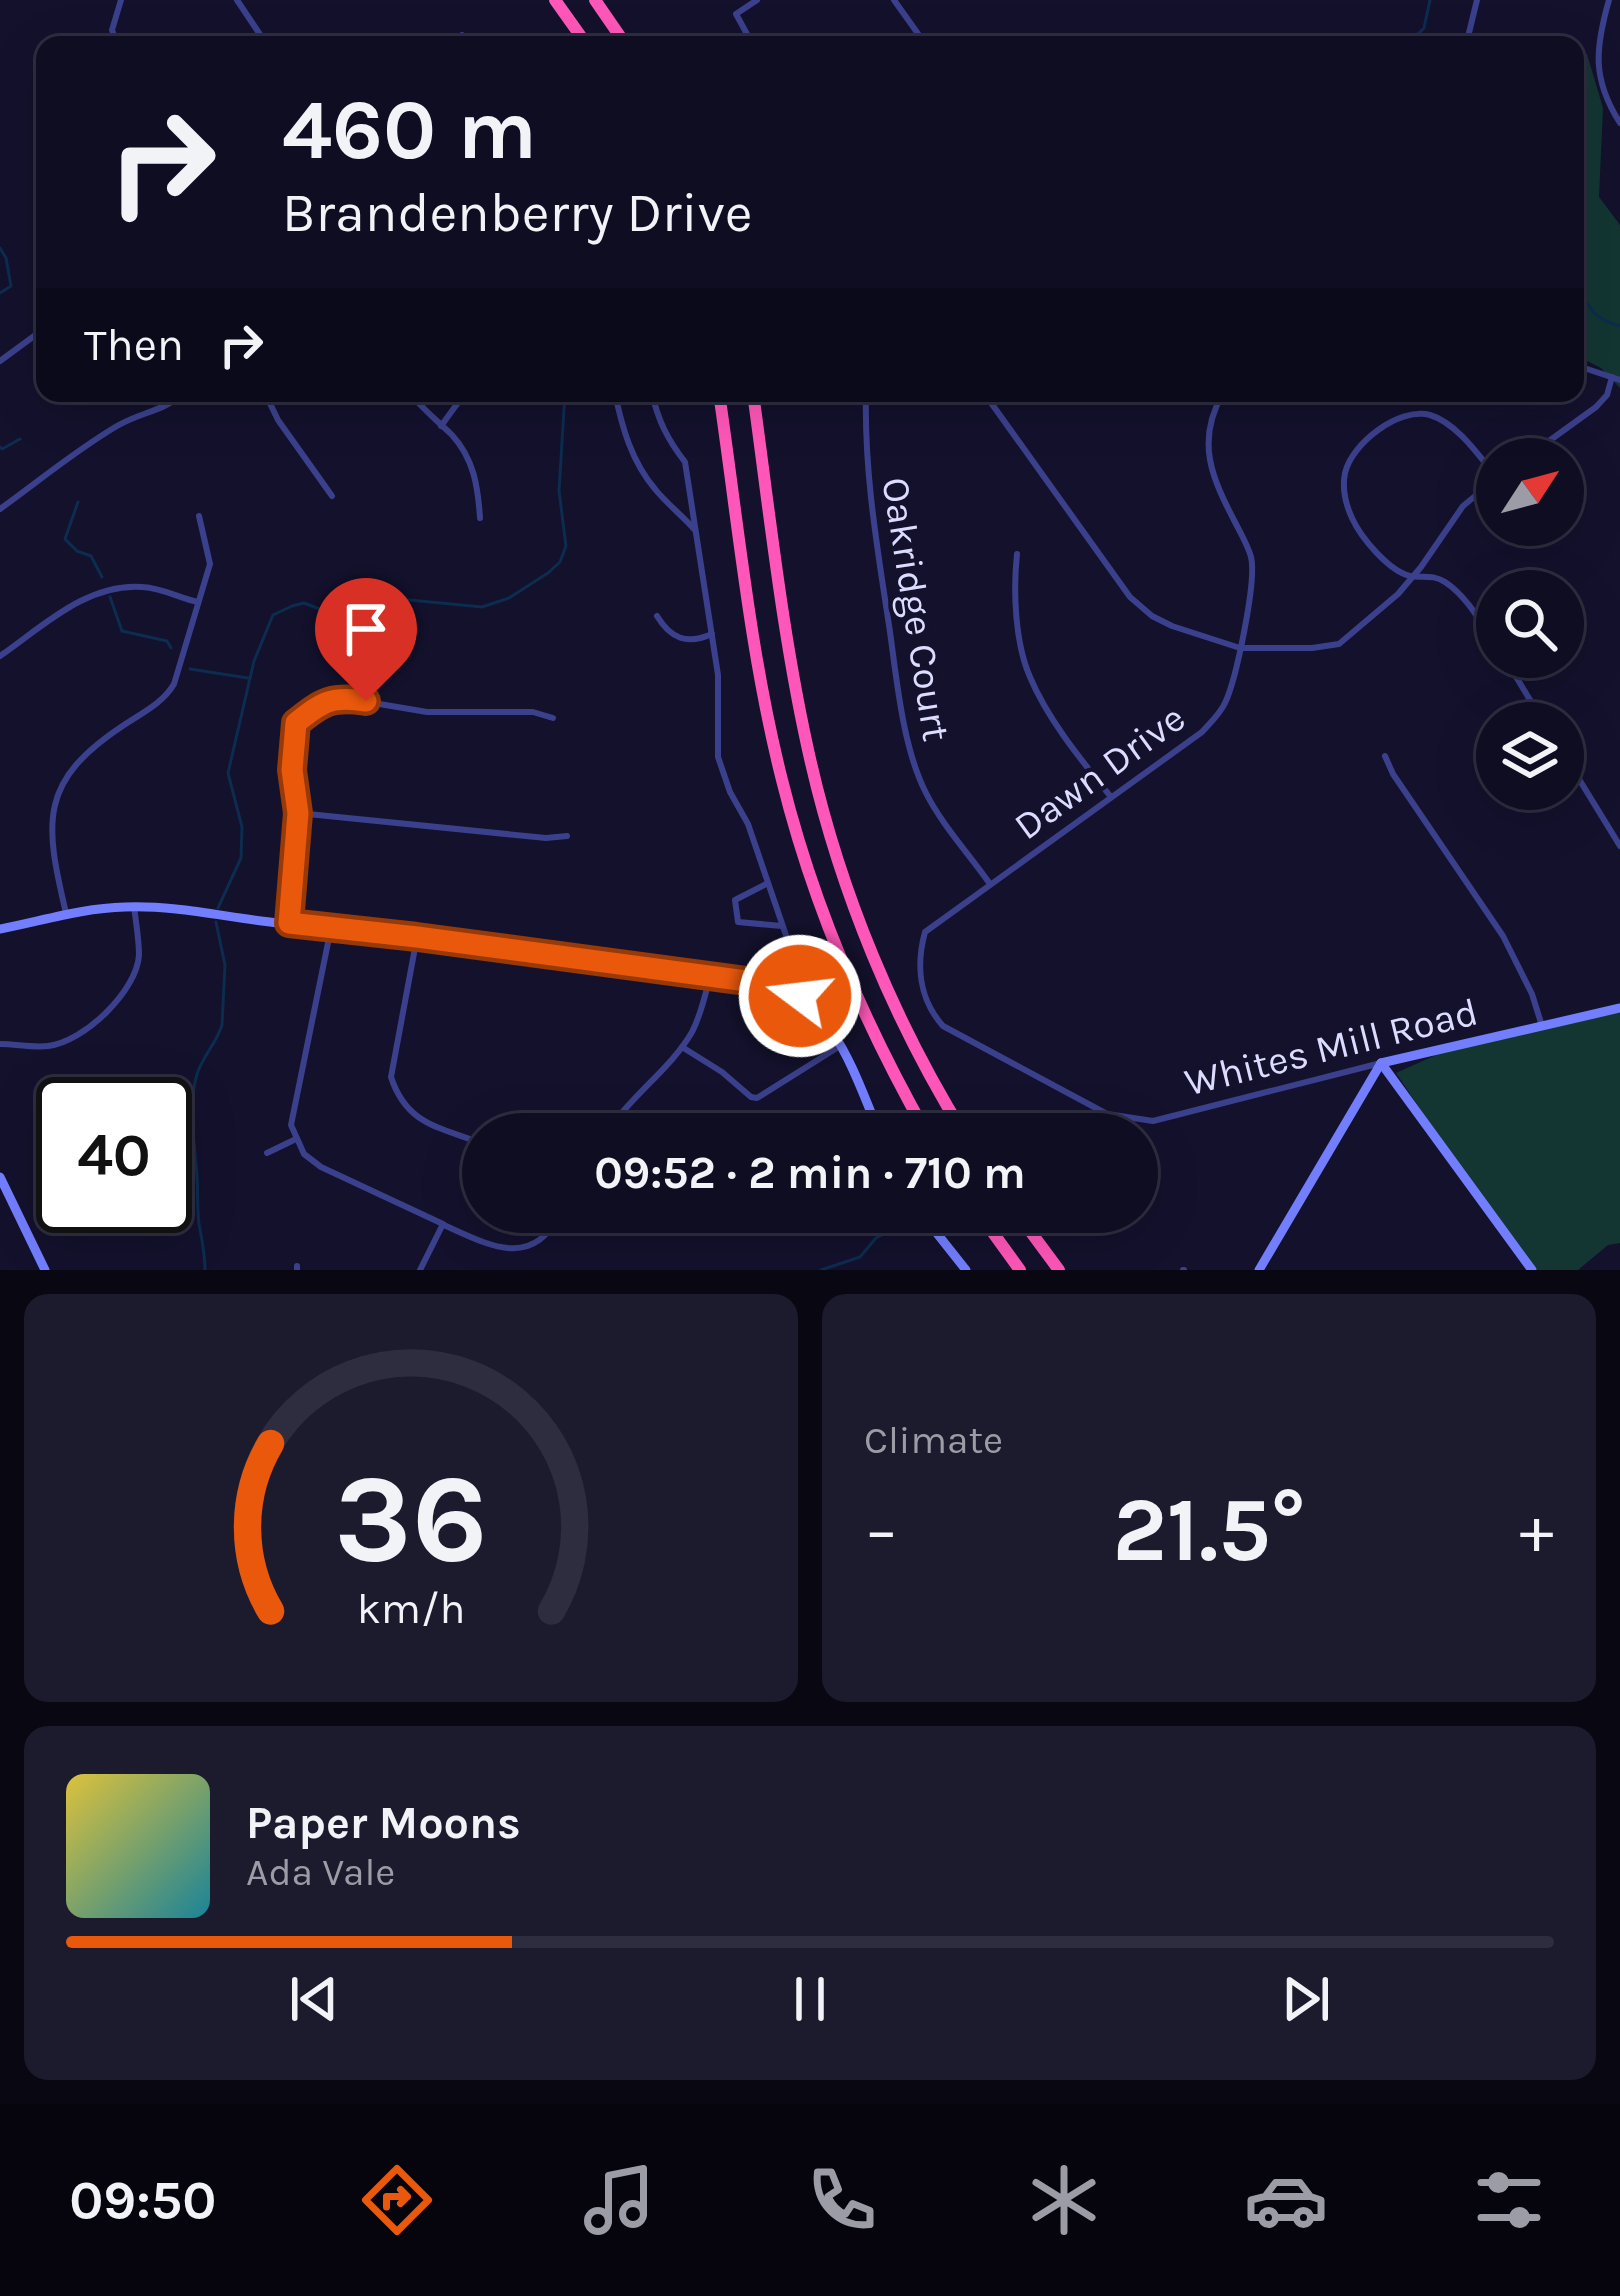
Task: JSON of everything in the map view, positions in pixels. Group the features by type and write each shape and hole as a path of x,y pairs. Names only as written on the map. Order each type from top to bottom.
{"highway":[{"path":"554,0 580,36"},
{"path":"595,0 620,36"},
{"path":"720,402 762,685 788,801 839,955 916,1113"},
{"path":"754,402 802,720 823,809 856,911 895,1005 952,1113"},
{"path":"993,1233 1020,1270"},
{"path":"1032,1233 1059,1270"}],"street":[{"path":"114,36 121,0"},
{"path":"237,0 261,36"},
{"path":"748,36 736,14 757,0"},
{"path":"894,0 920,36"},
{"path":"1468,36 1477,0"},
{"path":"1609,0 1597,61 1600,81 1620,123"},
{"path":"0,361 36,335"},
{"path":"1553,438 1596,407 1616,378 1584,368"},
{"path":"0,509 111,430 174,402"},
{"path":"269,402 332,496"},
{"path":"417,402 468,457 476,478 479,518"},
{"path":"441,426 458,402"},
{"path":"617,402 637,463 658,493 698,533"},
{"path":"654,402 667,438 685,462 718,675 718,757 784,926 791,958 780,987"},
{"name":"Oakridge Court","path":"866,402 865,456 872,508 898,689 916,770 927,796 990,884"},
{"path":"994,402 1130,597 1172,626 1240,648 1339,644 1398,594 1476,495"},
{"name":"Dawn Drive","path":"921,949 925,932 1202,732 1226,701 1253,574 1251,557 1209,462 1208,436 1218,402"},
{"path":"1476,453 1441,420 1410,413 1399,416 1357,453 1345,475 1344,494 1350,515 1382,558 1412,577 1441,578 1476,618"},
{"path":"66,913 52,818 59,791 92,746 168,694 210,564 199,516"},
{"path":"1017,554 1013,585 1029,676 1111,796"},
{"path":"0,656 104,590 149,587 198,602"},
{"path":"657,616 664,629 678,638 689,641 712,634"},
{"path":"289,923 298,813 292,770 296,723 338,697 427,712 533,712 554,718"},
{"path":"1385,756 1502,936 1532,994 1542,1026"},
{"path":"1584,787 1620,846"},
{"path":"298,813 546,838 567,836"},
{"path":"769,883 735,900 738,922 784,926"},
{"path":"0,1044 44,1047 63,1043 99,1020 132,980 139,958 134,907"},
{"path":"0,929 66,913 134,907 183,909 780,987 820,1013 870,1113"},
{"path":"331,928 291,1125 296,1139 304,1154 321,1167 462,1233"},
{"path":"417,937 391,1077 397,1096 415,1116 462,1135"},
{"name":"Whites Mill Road","path":"921,949 920,980 943,1026 1108,1114 1153,1120 1620,1008"},
{"path":"621,1113 682,1047 694,1028 710,977"},
{"path":"682,1047 757,1098 840,1046"},
{"path":"1259,1270 1381,1063 1532,1270"},
{"path":"267,1153 296,1139"},
{"path":"0,1177 45,1270"},
{"path":"420,1270 443,1224"},
{"path":"462,1233 512,1251 530,1247 548,1233"},
{"path":"937,1233 966,1270"}],"green space":[{"path":"1584,53 1603,108 1599,197 1620,225 1620,388 1601,368 1584,360"},
{"path":"1620,1005 1620,1243 1608,1245 1578,1270 1528,1270 1396,1073 1467,1041"}],"waterway":[{"path":"1416,36 1424,28 1430,0"},
{"path":"0,248 11,286 0,293"},
{"path":"1584,300 1598,316 1620,326"},
{"path":"218,908 241,858 242,827 228,773 254,661 273,615 304,603 330,613 359,613 389,598 482,607 509,598 548,573 560,562 566,546 559,491 564,402"},
{"path":"0,447 20,439"},
{"path":"78,502 65,539 91,556 102,577"},
{"path":"110,597 122,631 167,641 171,648"},
{"path":"190,669 248,678"},
{"path":"205,1270 192,1113 197,1074 222,1025 225,965 216,922"},
{"path":"821,1270 860,1257 886,1233"}],"route":[{"path":"366,701 338,697 296,723 292,770 298,813 289,923 768,984 800,996"}]}
